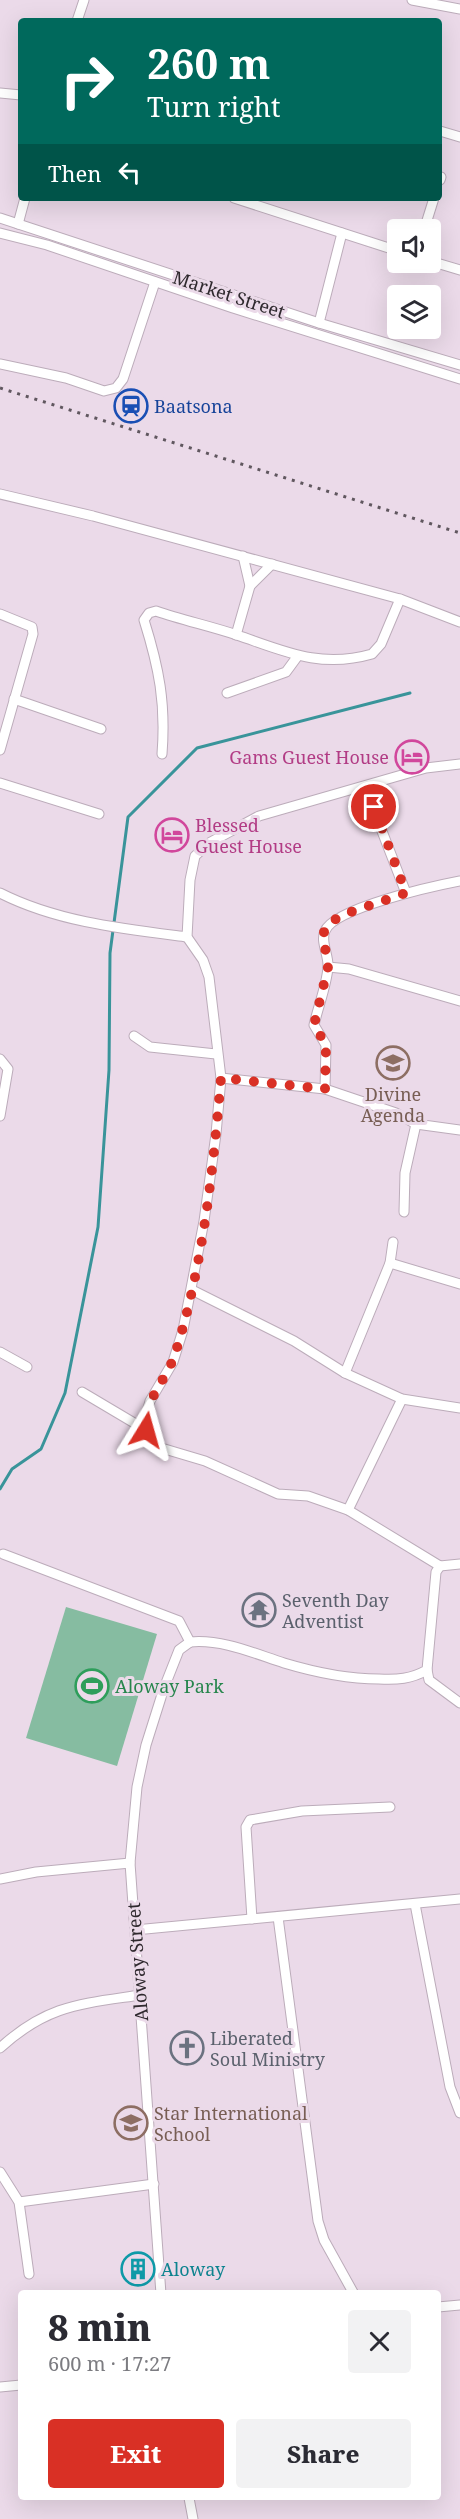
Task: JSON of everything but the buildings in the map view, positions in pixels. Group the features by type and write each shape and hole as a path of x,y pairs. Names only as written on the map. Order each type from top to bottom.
{"street":[{"path":"78,18 84,0"},
{"path":"412,0 456,5"},
{"path":"0,93 18,95"},
{"path":"442,132 460,136"},
{"path":"18,224 24,201"},
{"path":"243,201 387,247"},
{"path":"427,219 433,201"},
{"name":"Market Street","path":"0,219 319,323 460,365"},
{"name":"Market Street","path":"0,233 58,249 460,379"},
{"path":"319,323 342,233"},
{"path":"441,264 460,270"},
{"path":"0,364 66,378 105,391 116,388 125,371 155,282"},
{"path":"0,494 70,510 399,599 460,622"},
{"path":"243,556 250,586"},
{"path":"236,635 250,586 272,564"},
{"path":"162,754 164,701 156,658 144,620 146,615 156,611 236,635 297,657 340,659 372,654 381,644 399,599"},
{"path":"0,614 32,627 33,634 0,750"},
{"path":"227,693 286,672 297,657"},
{"path":"14,699 101,729"},
{"path":"146,1430 145,1420 150,1401 173,1362 192,1290 216,1134 221,1078 216,1054 209,977 202,960 187,937 190,880 195,856 209,843 259,816 426,768 460,764"},
{"path":"0,783 99,814"},
{"path":"374,807 406,893"},
{"path":"325,1089 326,1045 314,1025 328,967 323,934 329,923 345,914 406,893 460,881"},
{"path":"0,893 32,908 104,926 187,937"},
{"path":"328,967 349,969 460,1001"},
{"path":"134,1036 150,1047 216,1054"},
{"path":"0,1059 9,1069 0,1116"},
{"path":"221,1078 325,1089 396,1113 416,1124 460,1130"},
{"path":"404,1212 405,1173 416,1124"},
{"path":"345,1373 390,1263 393,1242"},
{"path":"390,1263 460,1284"},
{"path":"192,1290 294,1341 345,1373 402,1399 460,1408"},
{"path":"0,1352 27,1367"},
{"path":"82,1392 146,1430 158,1447 205,1461 278,1494 308,1496 348,1510 440,1566 460,1564"},
{"path":"348,1510 402,1399"},
{"path":"3,1554 179,1621 190,1642 208,1640 308,1670 349,1678 398,1680 416,1676 427,1670"},
{"path":"440,1566 436,1572 427,1670 429,1680 460,1703"},
{"name":"Aloway Street","path":"161,2290 130,1863 138,1787 146,1745 179,1650 190,1642"},
{"path":"252,1919 246,1827 250,1820 302,1812 390,1807"},
{"path":"0,1879 36,1872 130,1863"},
{"path":"135,1930 460,1899"},
{"path":"416,1904 450,2087 460,2113"},
{"path":"278,1917 318,2221 324,2240 352,2290"},
{"path":"0,2048 42,2015 81,2004 140,1995"},
{"path":"0,2172 19,2202 29,2274"},
{"path":"19,2202 154,2184"},
{"path":"441,2307 460,2305"},
{"path":"0,2387 18,2385"},
{"path":"189,2500 194,2519"}],"green space":[{"name":"Aloway Park","path":"66,1607 157,1634 117,1766 26,1738"}],"waterway":[{"path":"0,1489 12,1469 41,1449 65,1393 98,1227 109,1070 110,953 128,817 197,748 410,693"}],"railway":[{"path":"0,388 460,533"}],"place":[{"name":"Baatsona","path":"131,406"},
{"name":"Gams Guest House","path":"412,757"},
{"name":"Blessed Guest House","path":"172,835"},
{"name":"Divine Agenda","path":"393,1063"},
{"name":"Seventh Day Adventist","path":"259,1610"},
{"name":"Aloway Park","path":"92,1686"},
{"name":"Liberated Soul Ministry","path":"187,2048"},
{"name":"Star International School","path":"131,2123"},
{"name":"Aloway","path":"138,2269"}],"route":[{"path":"146,1430 145,1420 150,1401 173,1362 192,1290 216,1134 221,1078 325,1089 326,1045 314,1025 328,967 323,934 329,923 345,914 406,893 374,807"}]}
